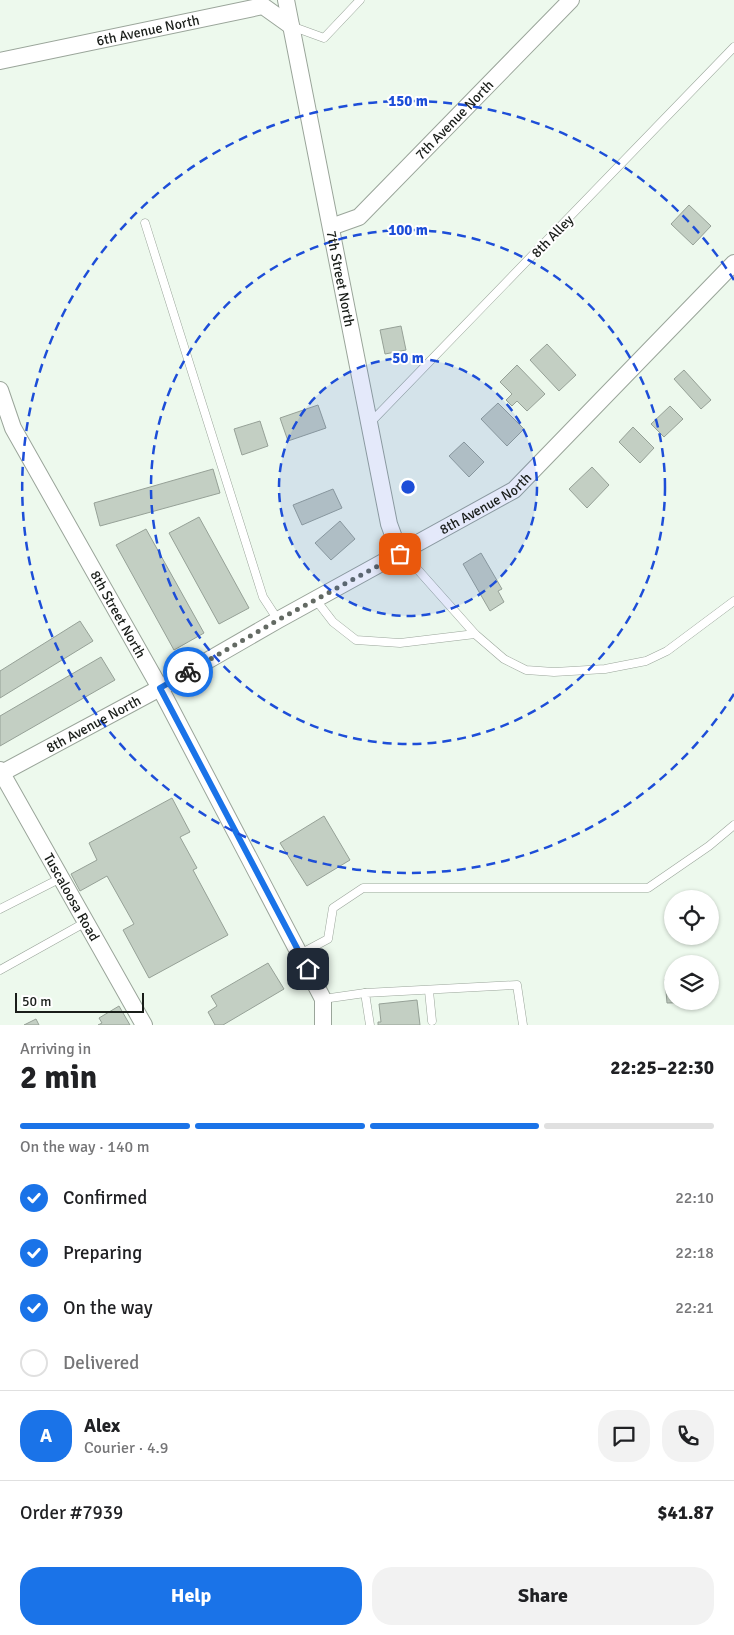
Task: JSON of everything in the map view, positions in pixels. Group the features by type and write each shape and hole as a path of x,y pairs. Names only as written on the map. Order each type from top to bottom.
{"street":[{"name":"7th Street North","path":"286,0 389,524 402,554"},
{"name":"7th Avenue North","path":"330,227 359,217 571,0"},
{"name":"6th Avenue North","path":"0,61 263,6 292,26"},
{"name":"8th Avenue North","path":"1,772 160,688 278,620 402,554 514,490 734,263"},
{"name":"8th Street North","path":"0,390 13,428 160,688 323,999 323,1025"},
{"name":"Tuscaloosa Road","path":"1,772 144,1025"}],"lane":[{"path":"292,26 324,38 360,0"},
{"name":"8th Alley","path":"370,424 734,47"},
{"path":"145,223 263,597 278,620"},
{"path":"402,554 475,634 504,659 526,670 554,672 605,670 646,661 667,651 734,601"},
{"path":"316,600 333,622 356,640 400,643 475,634"},
{"path":"300,954 328,939 333,908 363,888 648,888 710,846 734,825"},
{"path":"0,909 61,878"},
{"path":"0,970 86,922"},
{"path":"323,999 365,993 517,985 523,1025"},
{"path":"429,991 432,1021"},
{"path":"365,993 370,1025"}],"building":[{"path":"689,205 711,226 693,245 671,224"},
{"path":"401,326 406,350 385,354 380,330"},
{"path":"547,344 576,375 559,391 530,360"},
{"path":"517,365 545,394 527,411 517,401 512,406 506,400 512,394 500,382"},
{"path":"684,370 711,400 701,409 674,379"},
{"path":"498,403 524,429 507,446 481,419"},
{"path":"318,405 326,428 288,441 280,418"},
{"path":"670,406 683,419 664,437 651,424"},
{"path":"260,421 268,446 242,455 234,429"},
{"path":"633,427 654,448 640,463 619,442"},
{"path":"464,442 484,462 469,477 449,456"},
{"path":"592,467 609,485 587,508 569,489"},
{"path":"213,469 220,493 100,526 94,503"},
{"path":"333,489 342,508 302,525 293,505"},
{"path":"199,517 249,608 219,624 169,533"},
{"path":"340,521 355,539 331,560 315,543"},
{"path":"146,529 204,633 174,650 116,545"},
{"path":"481,553 502,589 498,591 504,602 490,611 463,564"},
{"path":"80,621 93,641 0,698 0,671"},
{"path":"101,657 115,680 0,746 0,716"},
{"path":"172,798 190,832 180,837 197,868 193,870 228,935 149,978 123,930 134,924 107,876 80,891 71,874 97,860 89,843"},
{"path":"324,816 350,860 307,886 280,843"},
{"path":"268,963 284,989 223,1025 215,1025 208,1012 217,1006 211,996"},
{"path":"417,1000 420,1025 378,1025 378,1022 381,1022 379,1004"},
{"path":"119,1006 130,1025 98,1025 102,1023 99,1018"},
{"path":"36,1019 39,1025 24,1025"}],"way so far":[{"path":"188,672 278,620 400,554"}],"route":[{"path":"188,672 160,688 308,969"}]}
